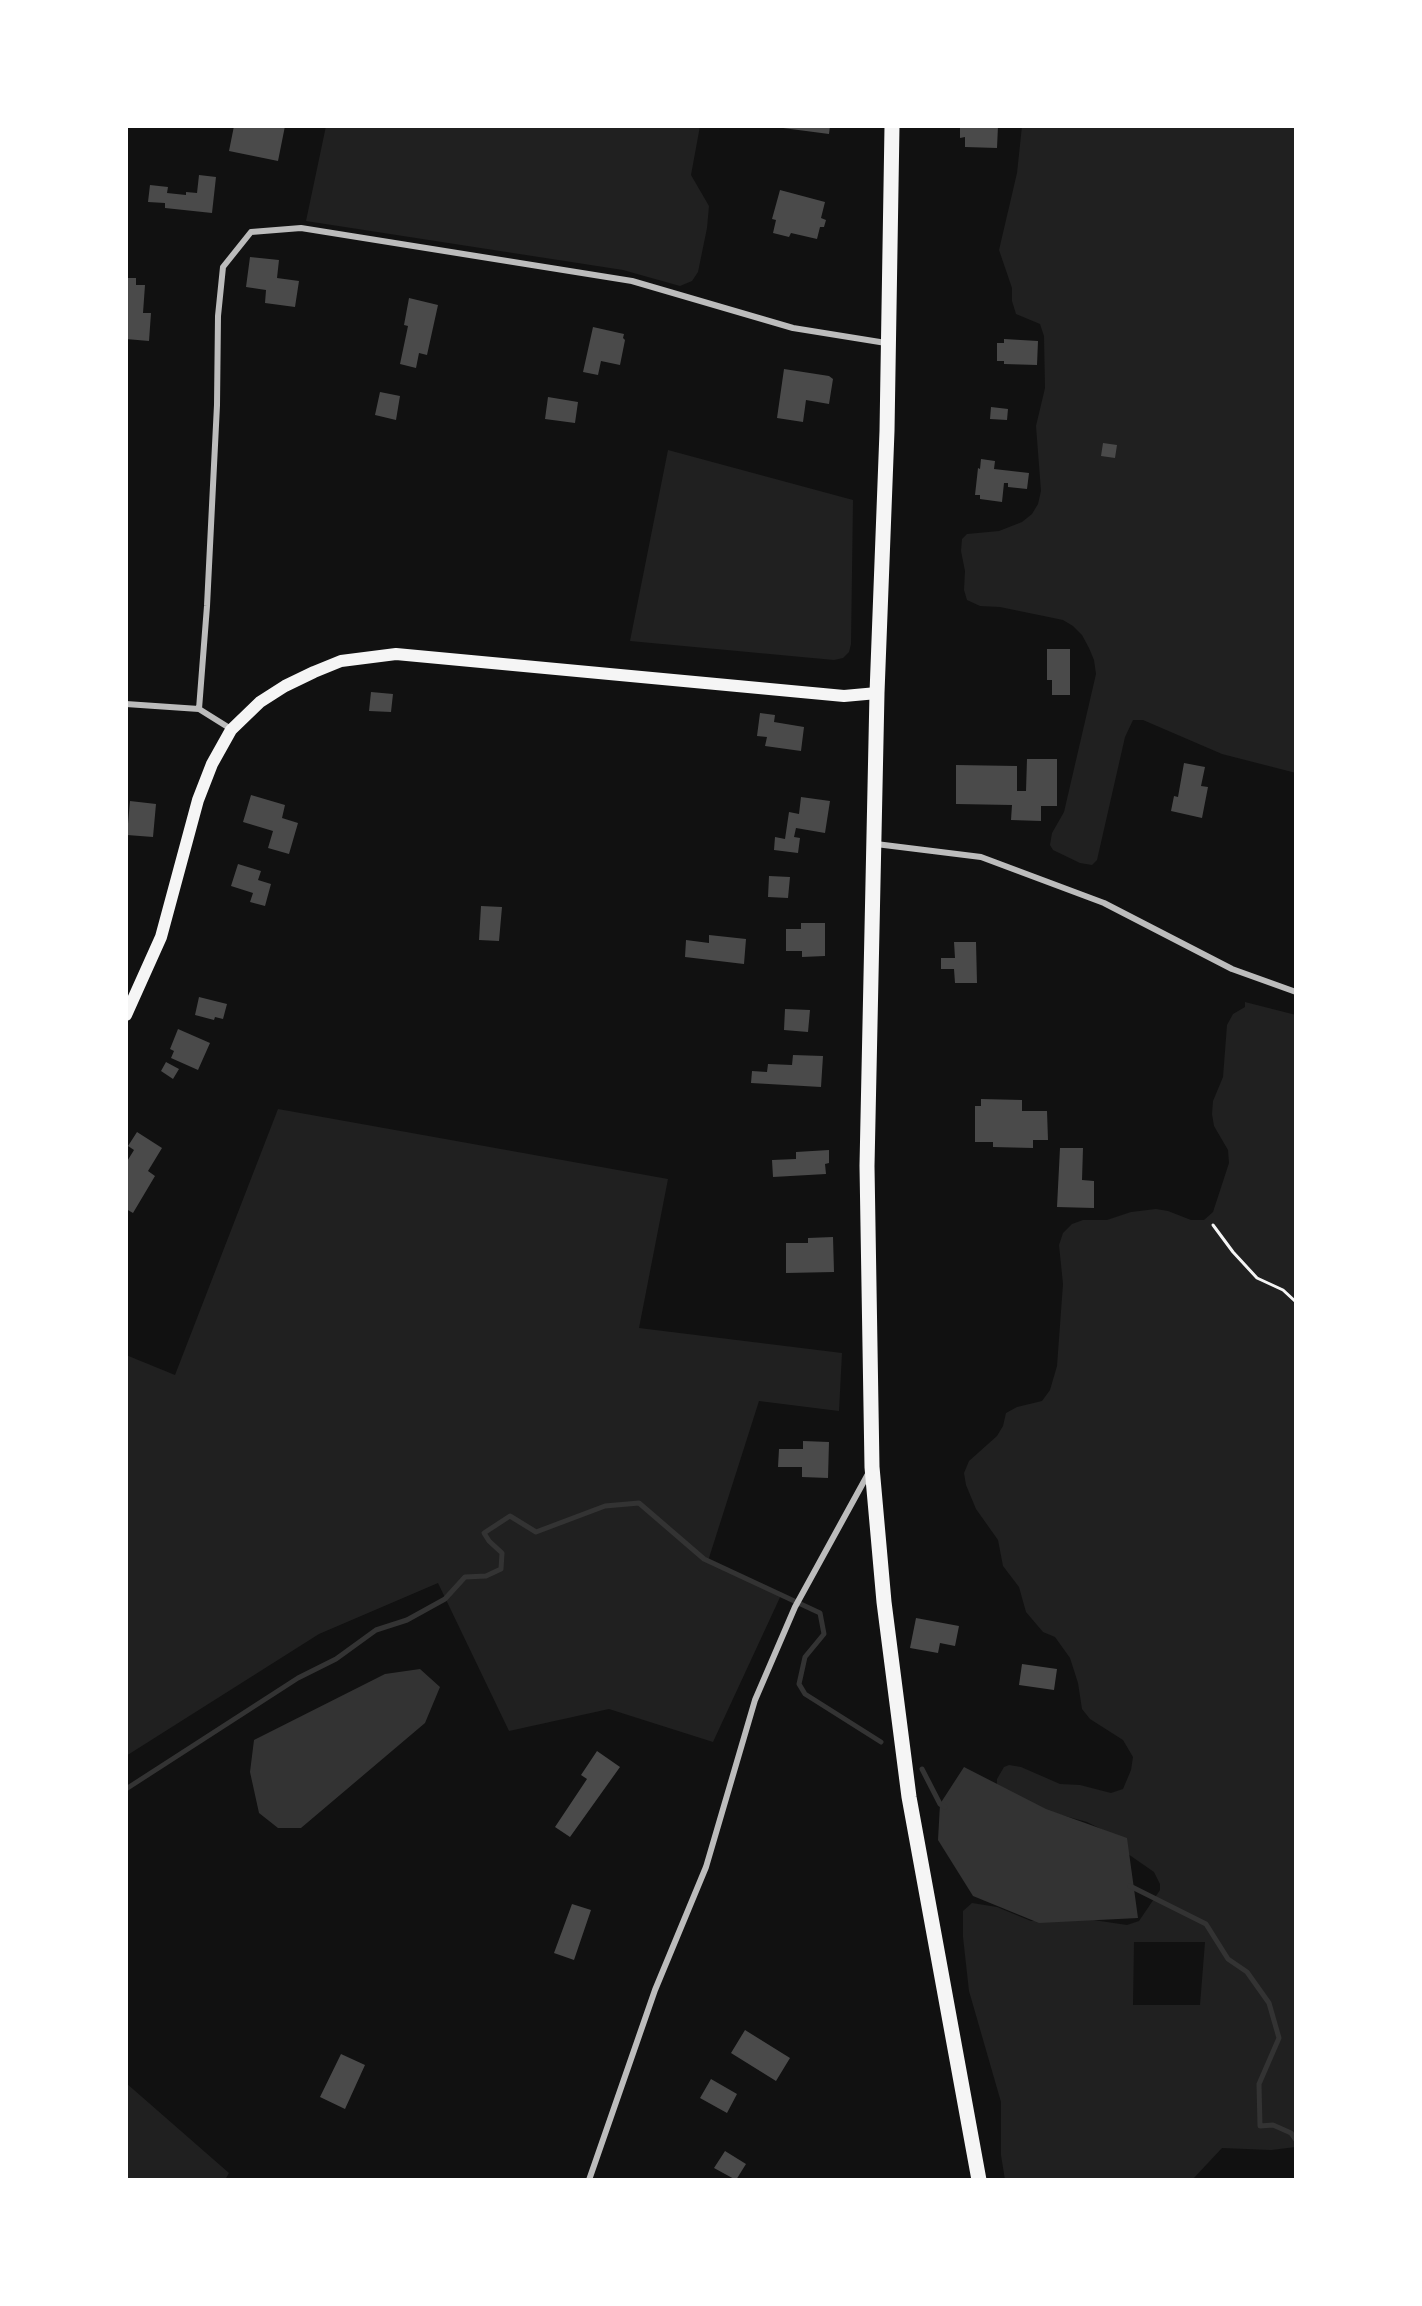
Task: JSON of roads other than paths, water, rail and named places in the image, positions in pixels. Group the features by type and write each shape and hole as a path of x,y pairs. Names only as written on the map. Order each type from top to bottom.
{"main road":[{"path":"892,126 887,431 877,693 867,1166 872,1467 884,1602 905,1766 979,2180"},
{"path":"126,1014 161,937 198,800 212,764 231,730 260,702 285,686 314,672 341,661 396,654 844,696 877,693"}],"street":[{"path":"199,709 207,606 217,405 218,316 223,267 250,232 301,228 632,281 793,328 887,343"},
{"path":"126,704 199,709 231,730"},
{"path":"875,844 981,857 1104,903 1232,969 1296,992"},
{"path":"589,2180 655,1990 706,1867 755,1700 795,1607 872,1467"}],"waterway":[{"path":"126,1789 298,1678 336,1659 376,1630 407,1620 445,1599 465,1577 486,1576 501,1569 502,1553 484,1533 510,1516 536,1532 605,1506 639,1503 704,1559 820,1613 824,1634 805,1657 799,1684 805,1694 881,1742"},
{"path":"922,1769 940,1804 945,1807"},
{"path":"1130,1886 1206,1924 1228,1959 1247,1972 1269,2003 1279,2038 1259,2084 1260,2126 1273,2125 1291,2133 1296,2140"}]}
